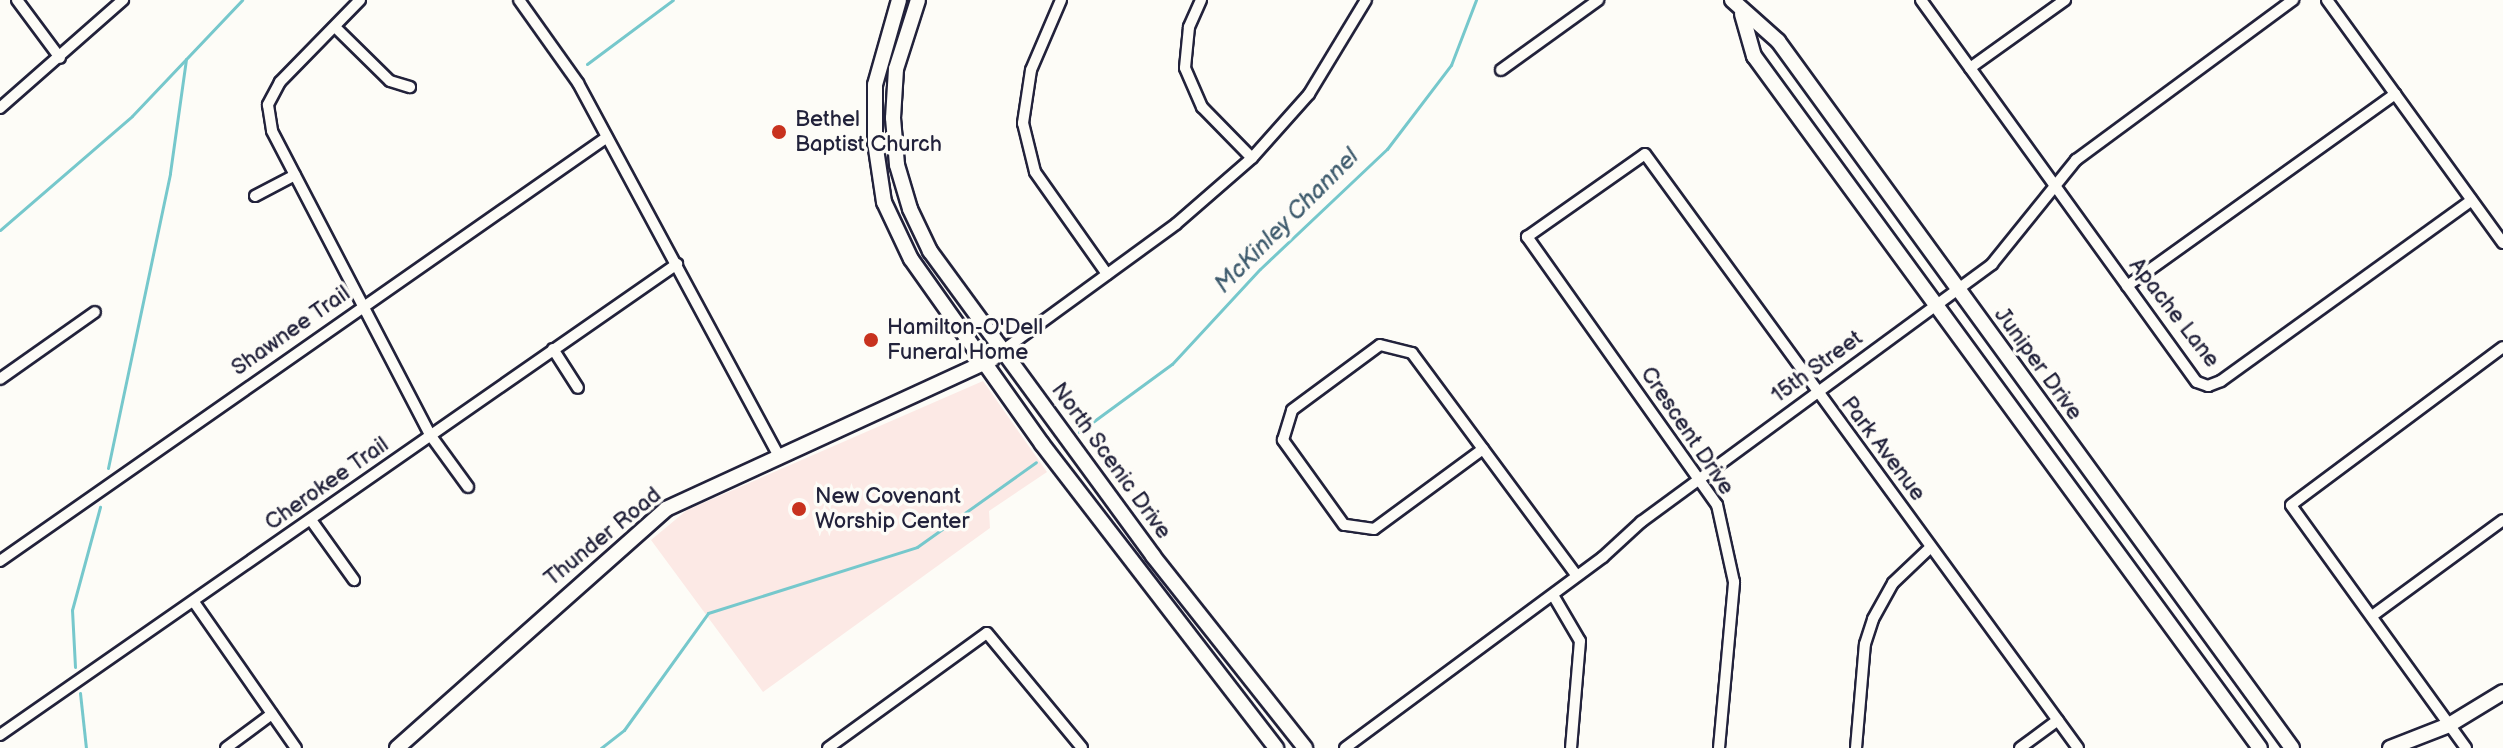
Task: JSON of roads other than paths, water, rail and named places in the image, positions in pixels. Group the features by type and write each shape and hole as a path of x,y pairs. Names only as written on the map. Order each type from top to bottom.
{"street":[{"path":"17,0 60,58"},
{"path":"0,108 123,0"},
{"path":"360,0 280,82 268,105 272,131 431,436 468,487"},
{"path":"519,0 570,71 779,456"},
{"name":"North Scenic Drive","path":"899,0 875,85 875,142 884,202 911,259 986,364 1276,748"},
{"name":"North Scenic Drive","path":"918,0 896,69 893,118 897,165 910,209 930,251 1153,556 1305,748"},
{"path":"1061,0 1031,70 1023,123 1035,172 1107,274"},
{"path":"1201,0 1189,27 1185,68 1202,107 1252,158"},
{"path":"1002,351 1107,274 1252,158 1309,94 1366,0"},
{"path":"1501,70 1598,0"},
{"name":"Juniper Drive","path":"1732,0 1742,13 1778,41 1956,290 2292,748"},
{"name":"Apache Lane","path":"1921,0 2197,382 2208,386 2472,200"},
{"path":"1970,68 2065,0"},
{"name":"15th Street","path":"1345,748 1553,595 1699,479 1992,264 2053,185 2107,133 2293,0"},
{"path":"2327,0 2503,243"},
{"name":"Juniper Drive","path":"1742,13 1754,56 2260,748"},
{"path":"335,27 390,81 410,87"},
{"path":"2127,286 2395,94"},
{"name":"Shawnee Trail","path":"0,561 607,137"},
{"name":"Park Avenue","path":"1585,195 1645,154 2078,748"},
{"path":"255,196 295,175"},
{"name":"Crescent Drive","path":"1585,195 1527,237 1699,479 1727,536 1734,582 1719,748"},
{"name":"Cherokee Trail","path":"0,735 677,264"},
{"path":"0,379 95,312"},
{"path":"1483,449 1374,529 1344,525 1283,440 1292,410 1380,345 1412,353 1577,576"},
{"path":"2466,748 2291,505 2503,347"},
{"path":"553,349 578,388"},
{"name":"Thunder Road","path":"397,748 666,509 986,364 1002,351"},
{"path":"311,520 354,580"},
{"path":"2372,616 2503,520"},
{"path":"2119,556 2140,541"},
{"path":"1856,748 1865,644 1873,619 1893,583 1931,547"},
{"path":"1138,567 1153,556"},
{"path":"1553,595 1580,641 1571,748"},
{"path":"194,602 296,748"},
{"path":"828,748 987,633 1077,747"},
{"path":"2390,748 2449,725 2503,692"},
{"path":"226,748 272,714"},
{"path":"2020,748 2058,720"}],"waterway":[{"path":"0,230 132,116 242,0"},
{"path":"587,64 673,0"},
{"name":"McKinley Channel","path":"1079,432 1172,364 1260,269 1387,149 1451,65 1476,0"},
{"path":"108,468 170,173 186,59"},
{"name":"McKinley Channel","path":"601,748 624,730 708,613 917,547 1036,462"},
{"path":"75,667 72,610 100,507"},
{"path":"80,693 86,748"}],"place":[{"name":"Bethel Baptist Church","path":"779,132"},
{"name":"Hamilton-O'Dell Funeral Home","path":"871,340"},
{"name":"New Covenant Worship Center","path":"799,509"}]}
